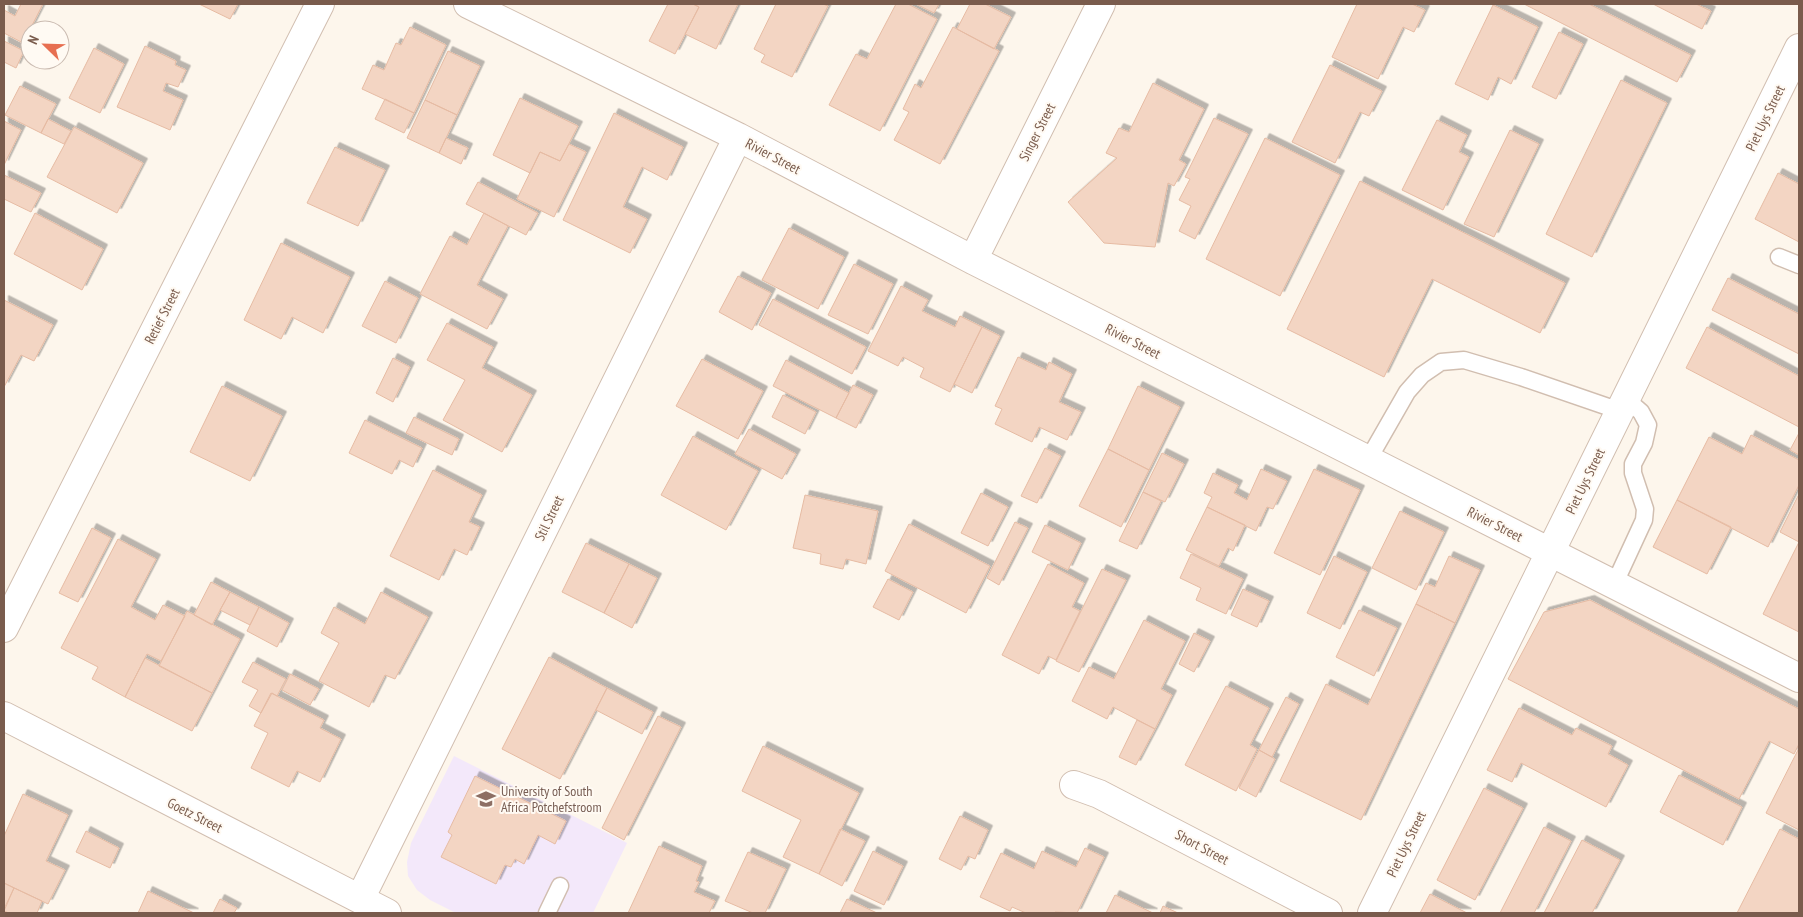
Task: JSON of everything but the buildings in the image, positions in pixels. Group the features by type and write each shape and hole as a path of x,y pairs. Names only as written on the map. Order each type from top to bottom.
{"street":[{"name":"Retief Street","path":"4,628 320,4"},
{"name":"Rivier Street","path":"468,4 738,137 973,260 1799,678"},
{"name":"Singer Street","path":"973,260 1101,4"},
{"name":"Piet Uys Street","path":"1372,913 1799,48"},
{"name":"Stil Street","path":"360,900 738,137"},
{"name":"Goetz Street","path":"4,716 387,913"},
{"name":"Short Street","path":"1074,785 1099,794 1328,913"}],"lane":[{"path":"1779,257 1799,265"},
{"path":"1368,460 1407,392 1422,374 1441,362 1464,360 1623,405 1641,412 1648,425 1644,443 1633,464 1632,473 1645,509 1644,520 1614,585"},
{"path":"547,913 560,886"}],"shaded area":[{"name":"University of South Africa Potchefstroom","path":"454,756 627,843 593,913 456,913 430,900 417,890 408,876 407,862 411,843"}],"place":[{"name":"University of South Africa Potchefstroom","path":"486,799"}]}
